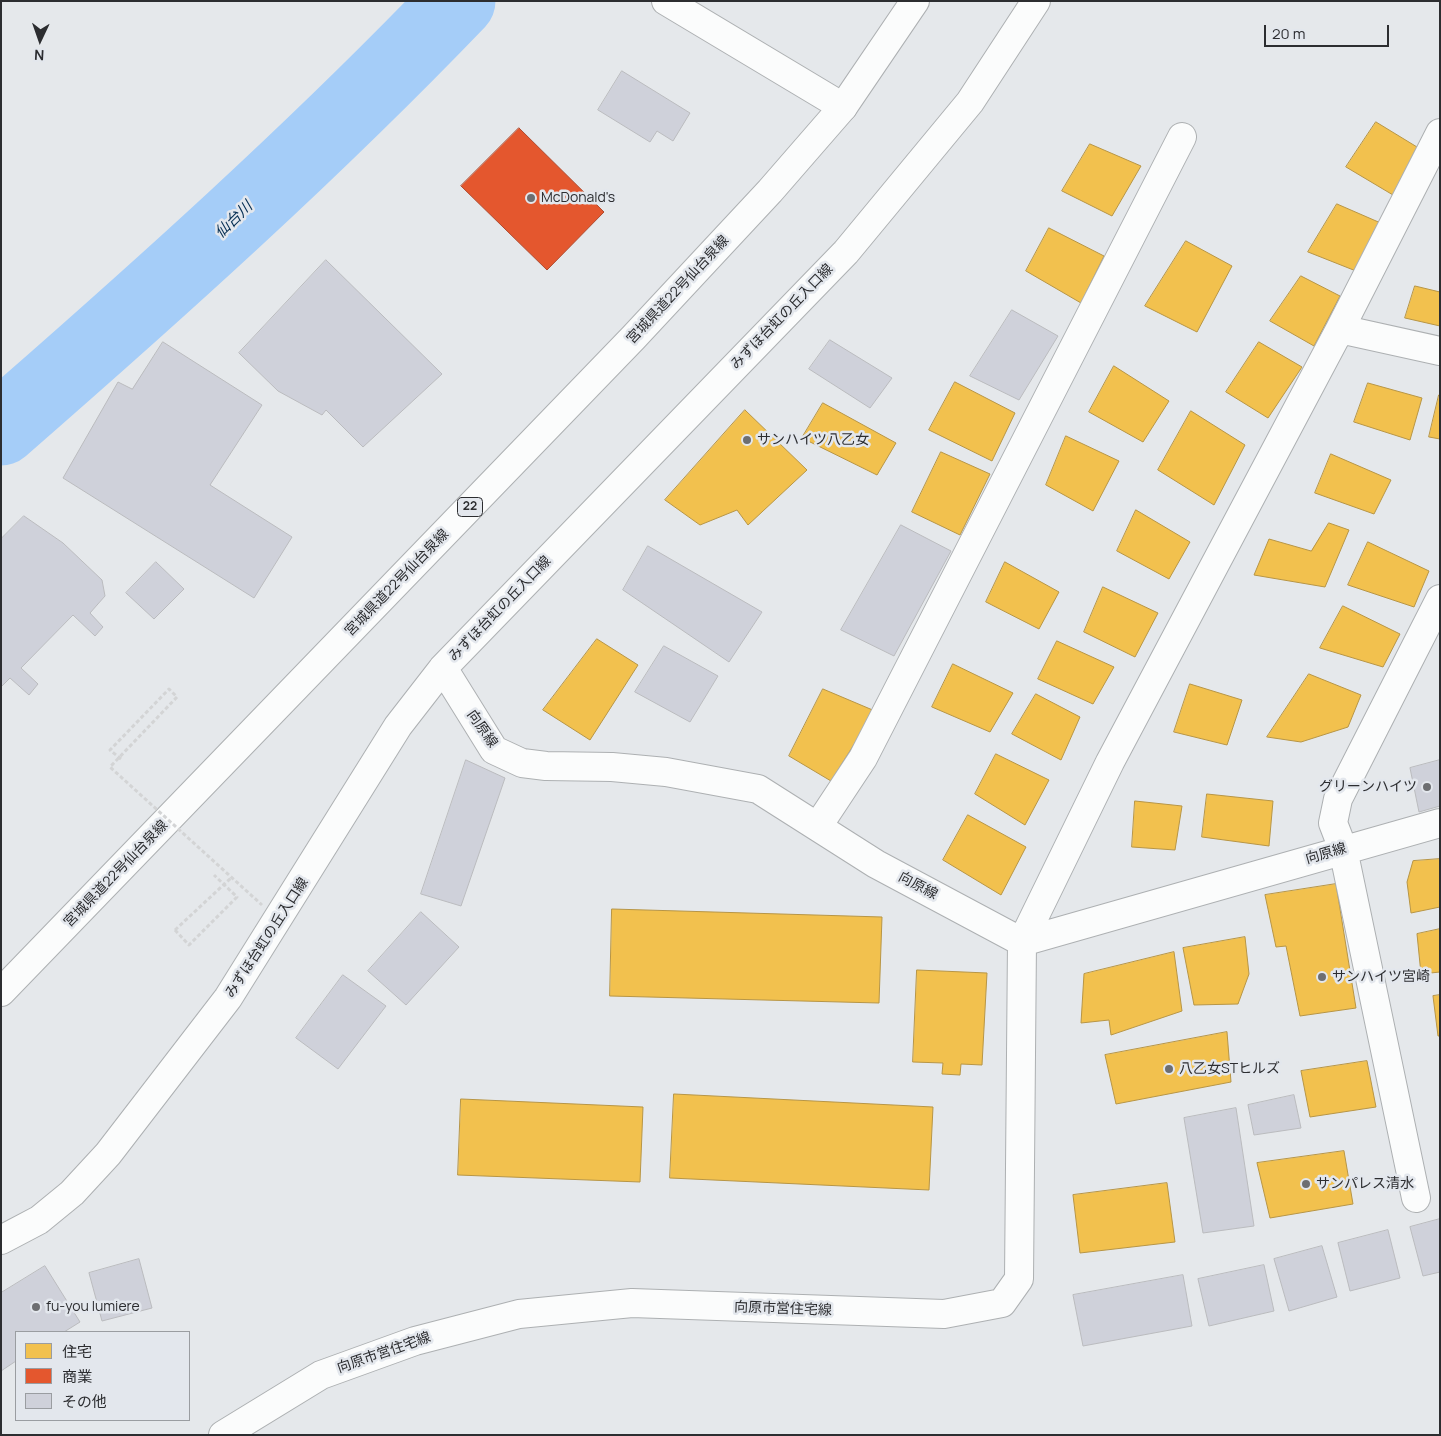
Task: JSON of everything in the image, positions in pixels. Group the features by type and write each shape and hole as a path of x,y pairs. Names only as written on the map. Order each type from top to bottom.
{"street":[{"path":"666,1 843,107"},
{"name":"宮城県道22号仙台泉線","path":"1,992 634,338 770,191 843,107 915,1"},
{"name":"みずほ台虹の丘入口線","path":"1,1240 39,1220 72,1194 108,1154 228,998 398,726 443,668 846,252 970,102 1036,1"},
{"path":"1022,942 1110,762 1340,329 1440,133"},
{"path":"818,826 863,758 1182,137"},
{"path":"1340,329 1440,351"},
{"path":"1416,1198 1343,849 1333,823 1338,798 1440,599"},
{"name":"向原線","path":"443,668 494,750 522,763 546,766 612,767 666,772 758,789 876,864 1022,942 1343,849 1440,823"},
{"name":"向原市営住宅線","path":"223,1435 321,1375 414,1341 519,1314 632,1303 944,1314 1002,1303 1019,1278 1022,942"}],"path":[{"path":"121,759 110,750 169,689 177,697 110,767 262,905"},
{"path":"214,875 237,897 189,945 176,930 232,877"}],"building: 住宅":[{"path":"1376,122 1417,147 1393,195 1346,167"},
{"path":"1090,144 1141,166 1112,216 1062,191"},
{"path":"1337,204 1383,224 1356,271 1308,252"},
{"path":"1049,228 1104,256 1081,303 1026,271"},
{"path":"1186,241 1232,266 1197,332 1145,306"},
{"path":"1301,276 1340,296 1314,346 1270,321"},
{"path":"1415,286 1440,292 1440,326 1405,318"},
{"path":"1259,342 1302,367 1268,418 1226,392"},
{"path":"1114,366 1169,401 1143,442 1089,412"},
{"path":"955,382 1015,413 992,461 929,430"},
{"path":"1368,383 1422,398 1410,440 1354,422"},
{"path":"1440,395 1440,439 1429,437"},
{"path":"823,403 896,443 877,475 802,438"},
{"name":"サンハイツ八乙女","path":"745,410 807,470 748,525 737,510 700,525 665,500"},
{"path":"1191,411 1245,445 1214,505 1158,470"},
{"path":"1066,436 1119,461 1093,511 1046,485"},
{"path":"941,452 990,474 960,535 912,512"},
{"path":"1331,454 1391,480 1374,514 1315,493"},
{"path":"1136,510 1190,542 1169,579 1117,551"},
{"path":"1329,523 1349,530 1325,587 1254,575 1269,539 1311,551"},
{"path":"1368,542 1429,571 1414,607 1348,585"},
{"path":"1005,562 1059,592 1039,629 986,602"},
{"path":"1103,587 1158,613 1135,657 1084,632"},
{"path":"1343,606 1400,634 1383,667 1320,648"},
{"path":"597,639 638,665 590,740 543,710"},
{"path":"1057,641 1114,667 1093,704 1038,679"},
{"path":"953,664 1013,693 990,732 932,707"},
{"path":"1309,674 1361,695 1348,727 1301,742 1267,737"},
{"path":"1190,684 1242,700 1227,745 1174,732"},
{"path":"823,689 875,711 831,781 789,756"},
{"path":"1036,694 1080,717 1061,760 1012,734"},
{"path":"996,754 1049,780 1025,825 975,794"},
{"path":"1207,794 1273,801 1269,846 1202,837"},
{"path":"1135,801 1182,806 1175,850 1132,847"},
{"path":"968,815 1026,847 1001,895 943,860"},
{"path":"1440,859 1440,907 1411,913 1407,882 1413,861"},
{"name":"サンハイツ宮崎","path":"1336,884 1356,1008 1300,1016 1286,946 1276,947 1265,895"},
{"path":"612,909 882,917 879,1003 610,996"},
{"path":"1440,929 1440,972 1421,974 1417,934"},
{"path":"1245,937 1249,974 1238,1004 1194,1005 1183,948"},
{"path":"1174,952 1182,1011 1111,1035 1109,1020 1081,1023 1084,974"},
{"path":"917,970 987,973 982,1065 961,1064 960,1075 942,1074 943,1063 913,1062"},
{"path":"1440,995 1440,1036 1438,1036 1433,996"},
{"name":"八乙女STヒルズ","path":"1227,1032 1231,1082 1116,1104 1105,1055"},
{"path":"1367,1061 1376,1107 1310,1117 1301,1071"},
{"path":"674,1094 933,1107 929,1190 670,1178"},
{"path":"461,1099 643,1107 640,1182 458,1175"},
{"name":"サンパレス清水","path":"1344,1151 1353,1204 1270,1218 1257,1163"},
{"path":"1167,1183 1175,1242 1080,1253 1073,1195"}],"building: 商業":[{"path":"519,128 604,212 547,270 461,186"}],"building: その他":[{"path":"622,71 690,113 673,141 657,131 650,142 598,110"},
{"path":"326,260 442,374 363,447 326,410 322,415 278,391 239,353"},
{"path":"1012,310 1058,336 1019,400 970,376"},
{"path":"830,340 892,378 870,408 809,369"},
{"path":"163,342 262,405 210,485 292,537 254,598 63,478 118,382 132,389"},
{"path":"24,516 63,543 102,580 105,596 90,613 103,627 95,636 73,615 21,668 38,684 29,695 10,678 1,687 1,539"},
{"path":"901,525 951,551 894,656 841,630"},
{"path":"648,546 762,612 729,662 623,590"},
{"path":"156,562 184,589 154,619 126,593"},
{"path":"664,646 718,676 690,722 635,692"},
{"path":"466,760 505,778 461,906 421,894"},
{"name":"グリーンハイツ","path":"1440,760 1440,806 1419,812 1410,768"},
{"path":"421,912 459,947 406,1005 368,971"},
{"path":"343,975 386,1006 338,1069 296,1038"},
{"path":"1294,1095 1301,1128 1254,1135 1248,1105"},
{"path":"1236,1108 1254,1226 1203,1233 1184,1118"},
{"path":"1440,1219 1440,1272 1423,1276 1410,1227"},
{"path":"1388,1230 1400,1278 1350,1291 1338,1243"},
{"path":"1322,1246 1337,1297 1289,1311 1274,1259"},
{"path":"139,1259 152,1308 102,1321 89,1273"},
{"path":"1264,1265 1274,1311 1209,1326 1198,1279"},
{"name":"fu-you lumiere","path":"45,1266 80,1322 66,1331 15,1331 15,1362 1,1371 1,1293"},
{"path":"1183,1275 1192,1326 1083,1346 1073,1295"}],"waterway":[{"name":"仙台川","path":"1,428 234,220 348,112 458,1"}],"place":[{"name":"McDonald's","path":"531,198"},
{"name":"サンハイツ八乙女","path":"747,440"},
{"name":"グリーンハイツ","path":"1427,787"},
{"name":"サンハイツ宮崎","path":"1322,977"},
{"name":"八乙女STヒルズ","path":"1169,1069"},
{"name":"サンパレス清水","path":"1306,1184"},
{"name":"fu-you lumiere","path":"36,1307"}]}
